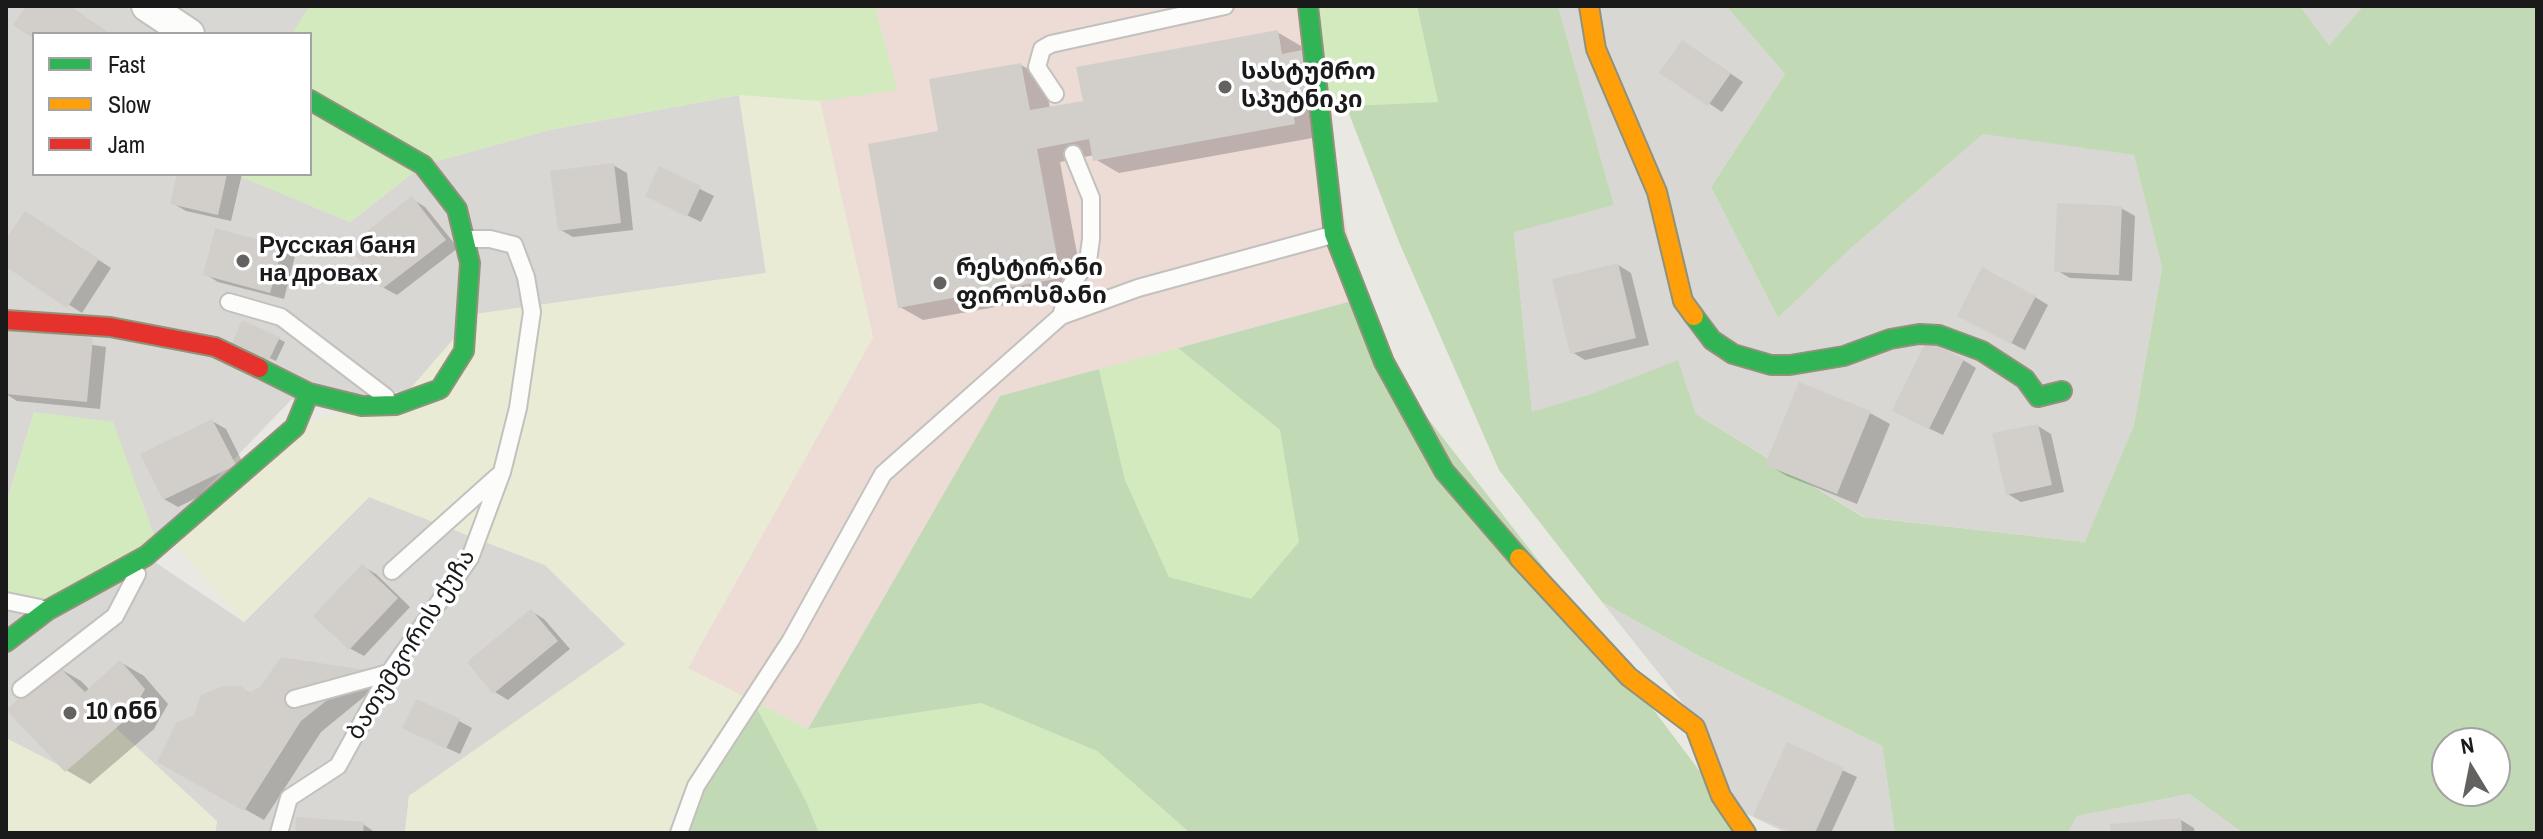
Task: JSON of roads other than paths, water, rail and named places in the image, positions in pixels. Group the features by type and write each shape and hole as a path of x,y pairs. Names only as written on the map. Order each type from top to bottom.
{"street":[{"path":"147,6 186,32"},
{"path":"1308,6 1334,234 1384,362 1444,471 1551,595 1629,677 1695,727 1721,796 1746,833"},
{"path":"1589,6 1596,49 1657,192 1683,301 1712,340 1733,354 1771,365 1790,365 1844,356 1890,339 1919,334 1939,335 1982,351 2025,379 2038,397 2062,391"},
{"path":"6,320 110,327 215,347 309,393 362,406 396,405 440,389 464,351 470,263 457,209 423,165 312,101"},
{"path":"6,642 48,610 146,556 295,427 309,393"}],"lane":[{"path":"1055,94 1037,67 1042,49 1051,44 1225,6"},
{"path":"1061,316 1069,288 1088,261 1091,239 1091,198 1073,154"},
{"path":"679,833 696,786 791,640 883,474 1061,316 1138,288 1334,234"},
{"name":"ბათუმგორის ქუჩა","path":"279,833 289,798 338,766 389,673 470,558 502,472 518,408 532,312 526,277 514,245 490,239 466,239"},
{"path":"229,302 281,317 396,405"},
{"path":"392,571 502,472"},
{"path":"21,689 115,616 146,556"},
{"path":"6,601 48,610"},
{"path":"294,699 389,673"}],"place":[{"name":"სასტუმრო სპუტნიკი","path":"1225,87"},
{"name":"Русская баня на дровах","path":"243,261"},
{"name":"რესტირანი ფიროსმანი","path":"940,283"},
{"name":"10 ინნ","path":"70,713"}]}
